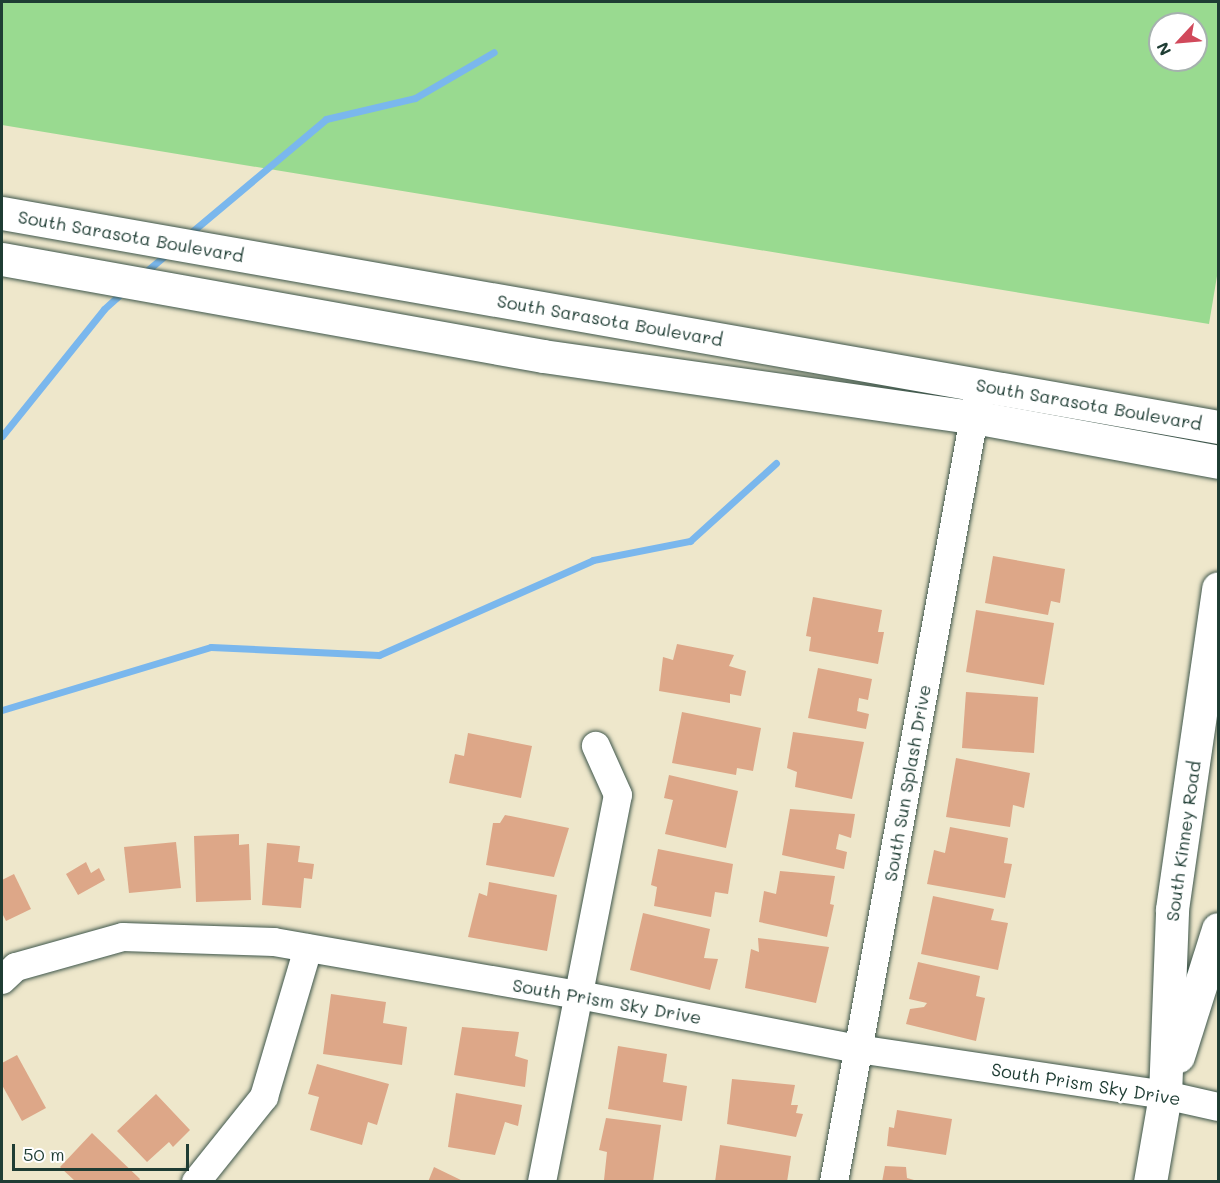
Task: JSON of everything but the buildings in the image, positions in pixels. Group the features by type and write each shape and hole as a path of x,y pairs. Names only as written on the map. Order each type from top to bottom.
{"street":[{"name":"South Sarasota Boulevard","path":"2,213 1218,427"},
{"name":"South Sarasota Boulevard","path":"2,260 543,356 974,417 1218,462"},
{"name":"South Sun Splash Drive","path":"834,1182 980,385"},
{"name":"South Kinney Road","path":"1150,1182 1165,1095 1172,909 1218,588"},
{"path":"542,1182 618,795 596,746"},
{"name":"South Kinney Road","path":"1165,1095 1218,929"},
{"name":"South Prism Sky Drive","path":"2,980 16,967 123,937 274,942 579,995 858,1049 1165,1095 1218,1107"},
{"path":"196,1182 264,1097 308,948"}],"green space":[{"path":"2,2 1218,2 1218,270 1209,324 2,125"}],"waterway":[{"path":"188,235 326,119 415,98 494,52"},
{"path":"143,274 169,252"},
{"path":"2,436 104,309 124,291"},
{"path":"2,710 211,647 379,655 593,560 690,541 776,463"}]}
